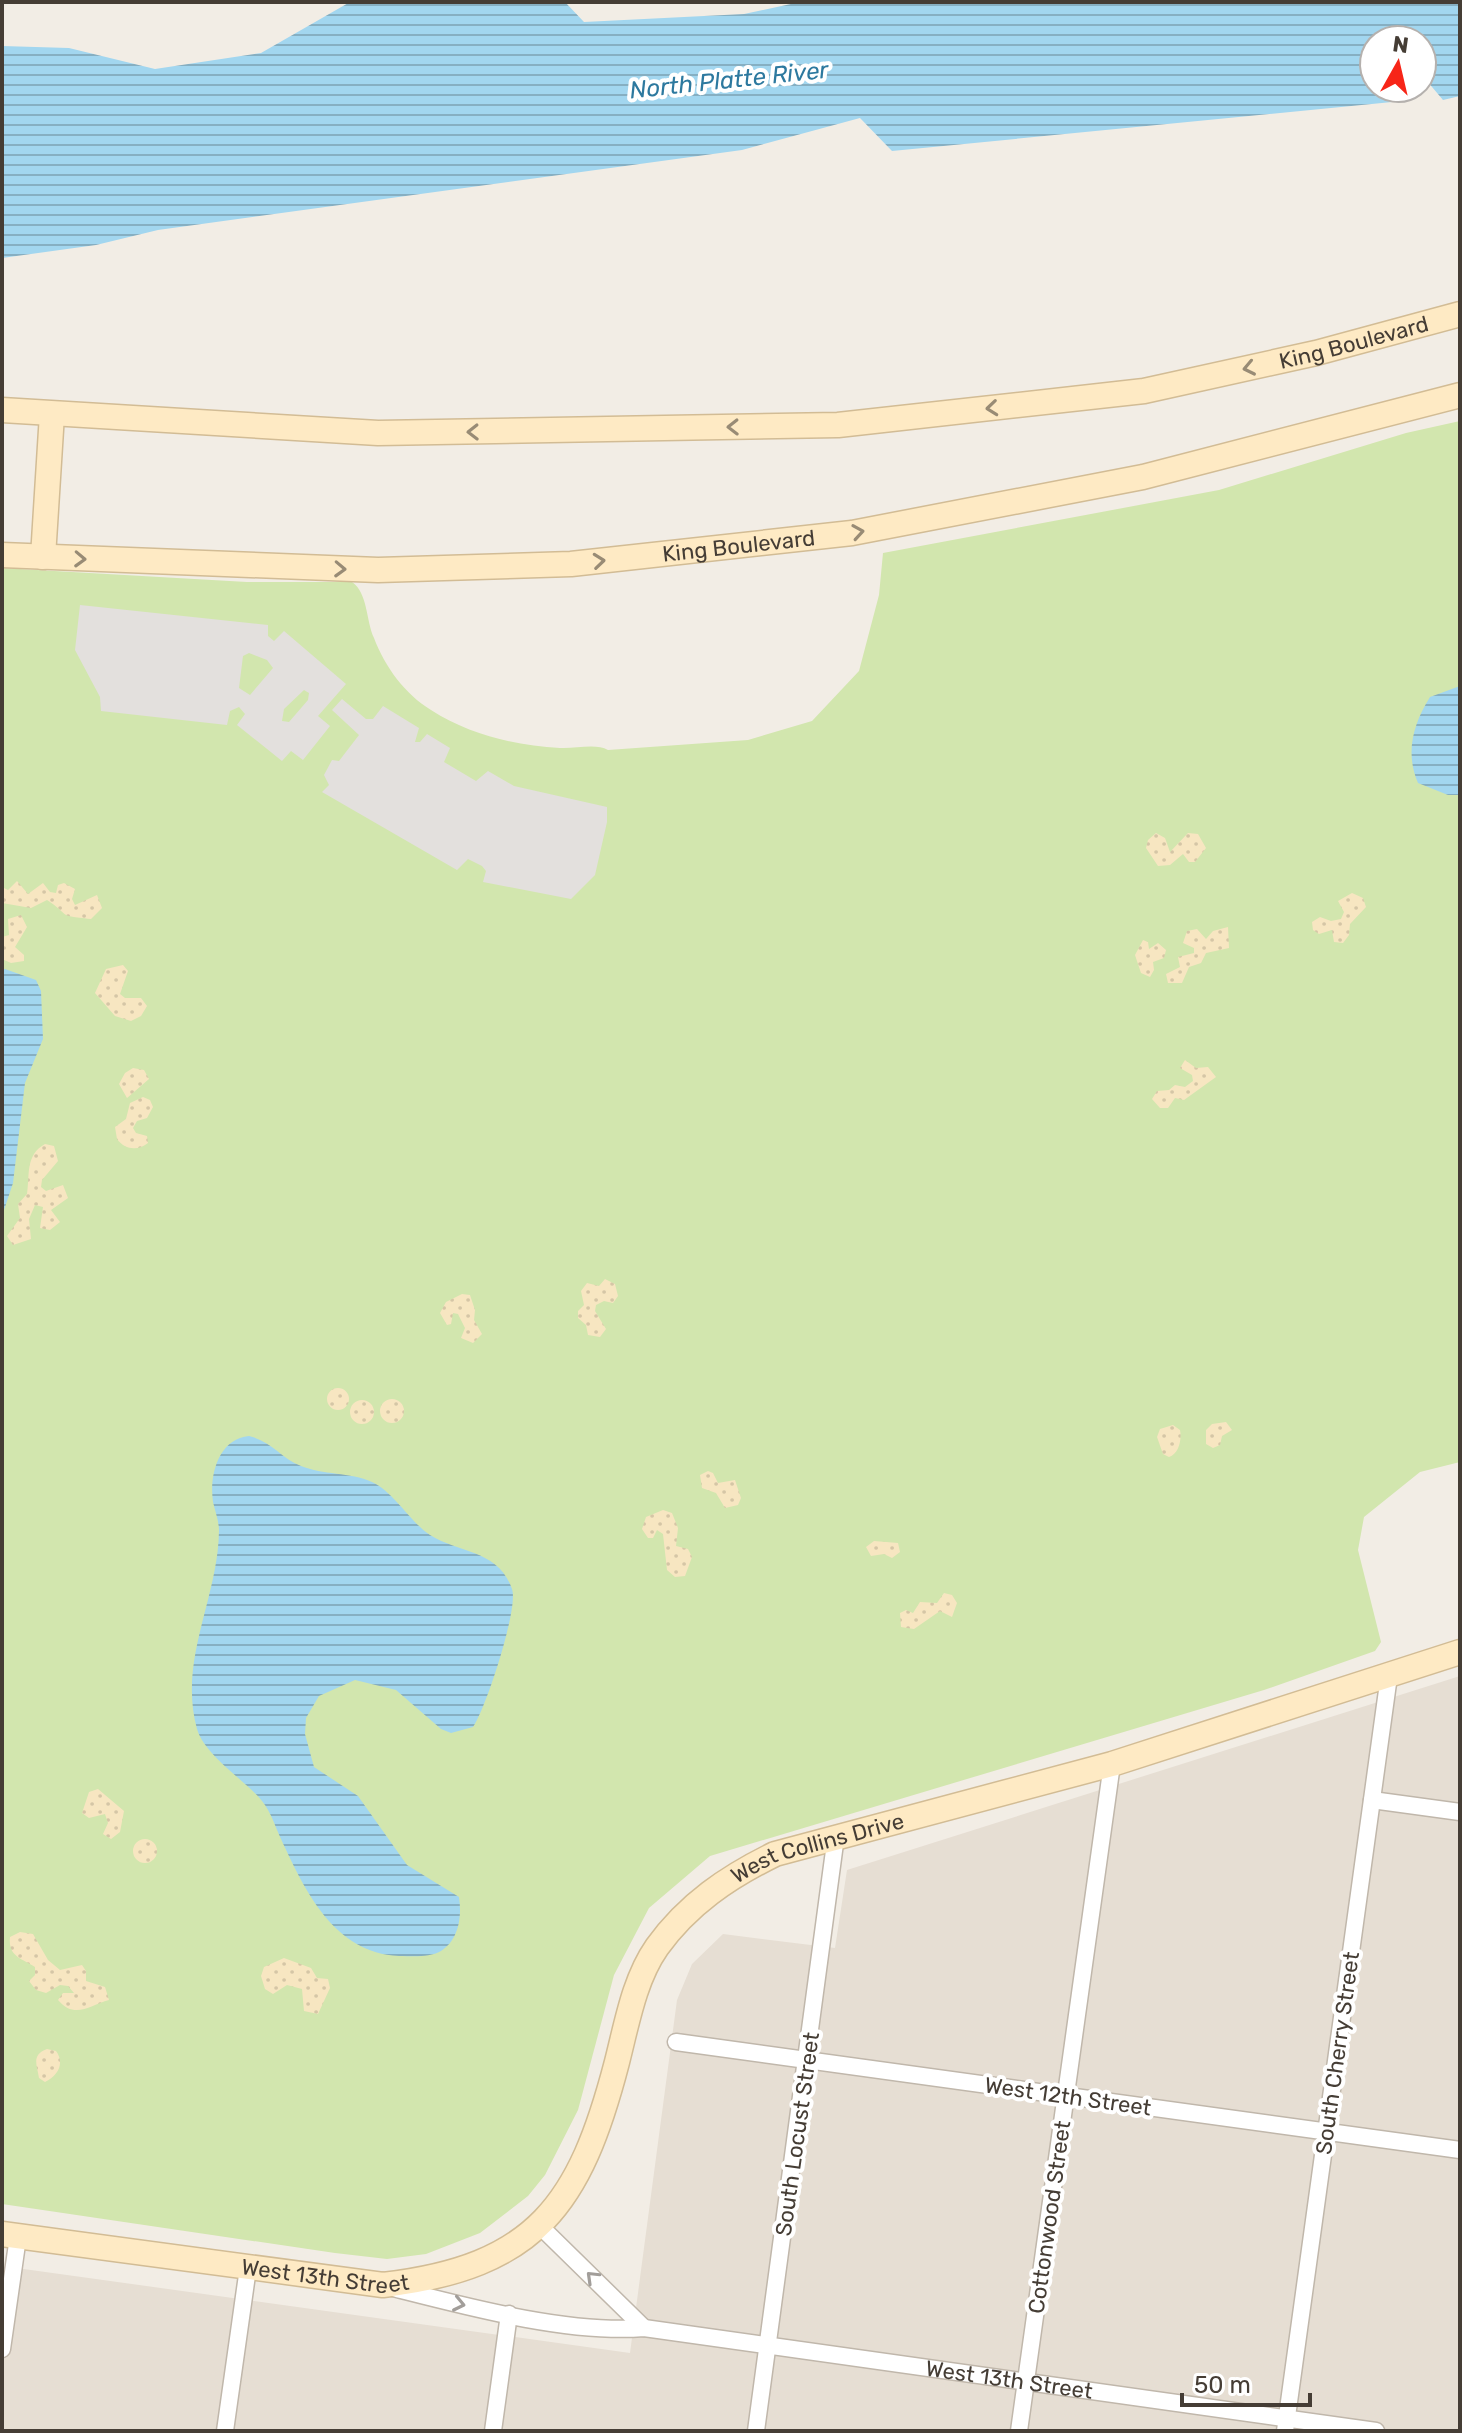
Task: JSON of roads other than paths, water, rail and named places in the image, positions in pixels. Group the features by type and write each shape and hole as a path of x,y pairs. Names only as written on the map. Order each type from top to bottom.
{"street":[{"name":"King Boulevard","path":"2,410 378,433 838,425 1144,391 1316,353 1460,314"},
{"name":"King Boulevard","path":"2,555 378,570 571,564 852,533 1143,477 1460,395"},
{"path":"43,557 52,414"},
{"name":"West Collins Drive","path":"383,2285 424,2280 475,2266 540,2226 572,2185 595,2140 634,1994 656,1949 689,1908 732,1875 775,1854 836,1836 972,1804 1112,1764 1460,1652"},
{"name":"South Cherry Street","path":"1286,2425 1389,1676"},
{"name":"Cottonwood Street","path":"1019,2431 1112,1764"},
{"path":"1372,1800 1460,1812"},
{"name":"South Locust Street","path":"756,2431 836,1836"},
{"name":"West 12th Street","path":"676,2042 1460,2150"},
{"path":"540,2226 644,2328"},
{"path":"2,2349 10,2236"},
{"name":"West 13th Street","path":"10,2236 383,2285 509,2314 614,2330 644,2328 1026,2382 1286,2425 1376,2431"},
{"path":"225,2431 248,2268"},
{"path":"493,2431 509,2314"}],"water":[{"name":"North Platte River","path":"350,2 565,2 584,22 744,14 800,2 1460,2 1460,96 1443,100 1438,94 1438,24 1358,24 1358,104 1372,104 892,151 860,118 742,150 158,230 96,245 2,258 2,46 69,48 155,69 261,53"},
{"path":"1460,686 1460,795 1448,795 1418,783 1412,761 1413,739 1430,697"},
{"path":"2,970 36,980 41,991 43,1039 25,1083 13,1183 2,1216"},
{"path":"249,1436 301,1466 372,1482 388,1493 430,1535 477,1554 498,1567 512,1589 511,1616 500,1659 473,1727 451,1733 441,1729 396,1690 355,1680 319,1696 306,1718 305,1734 314,1767 358,1796 407,1865 459,1897 460,1912 455,1934 447,1946 436,1953 399,1956 376,1952 357,1944 339,1931 300,1879 265,1805 208,1749 197,1729 192,1679 217,1556 219,1531 213,1502 213,1480 223,1451 230,1444"}]}
